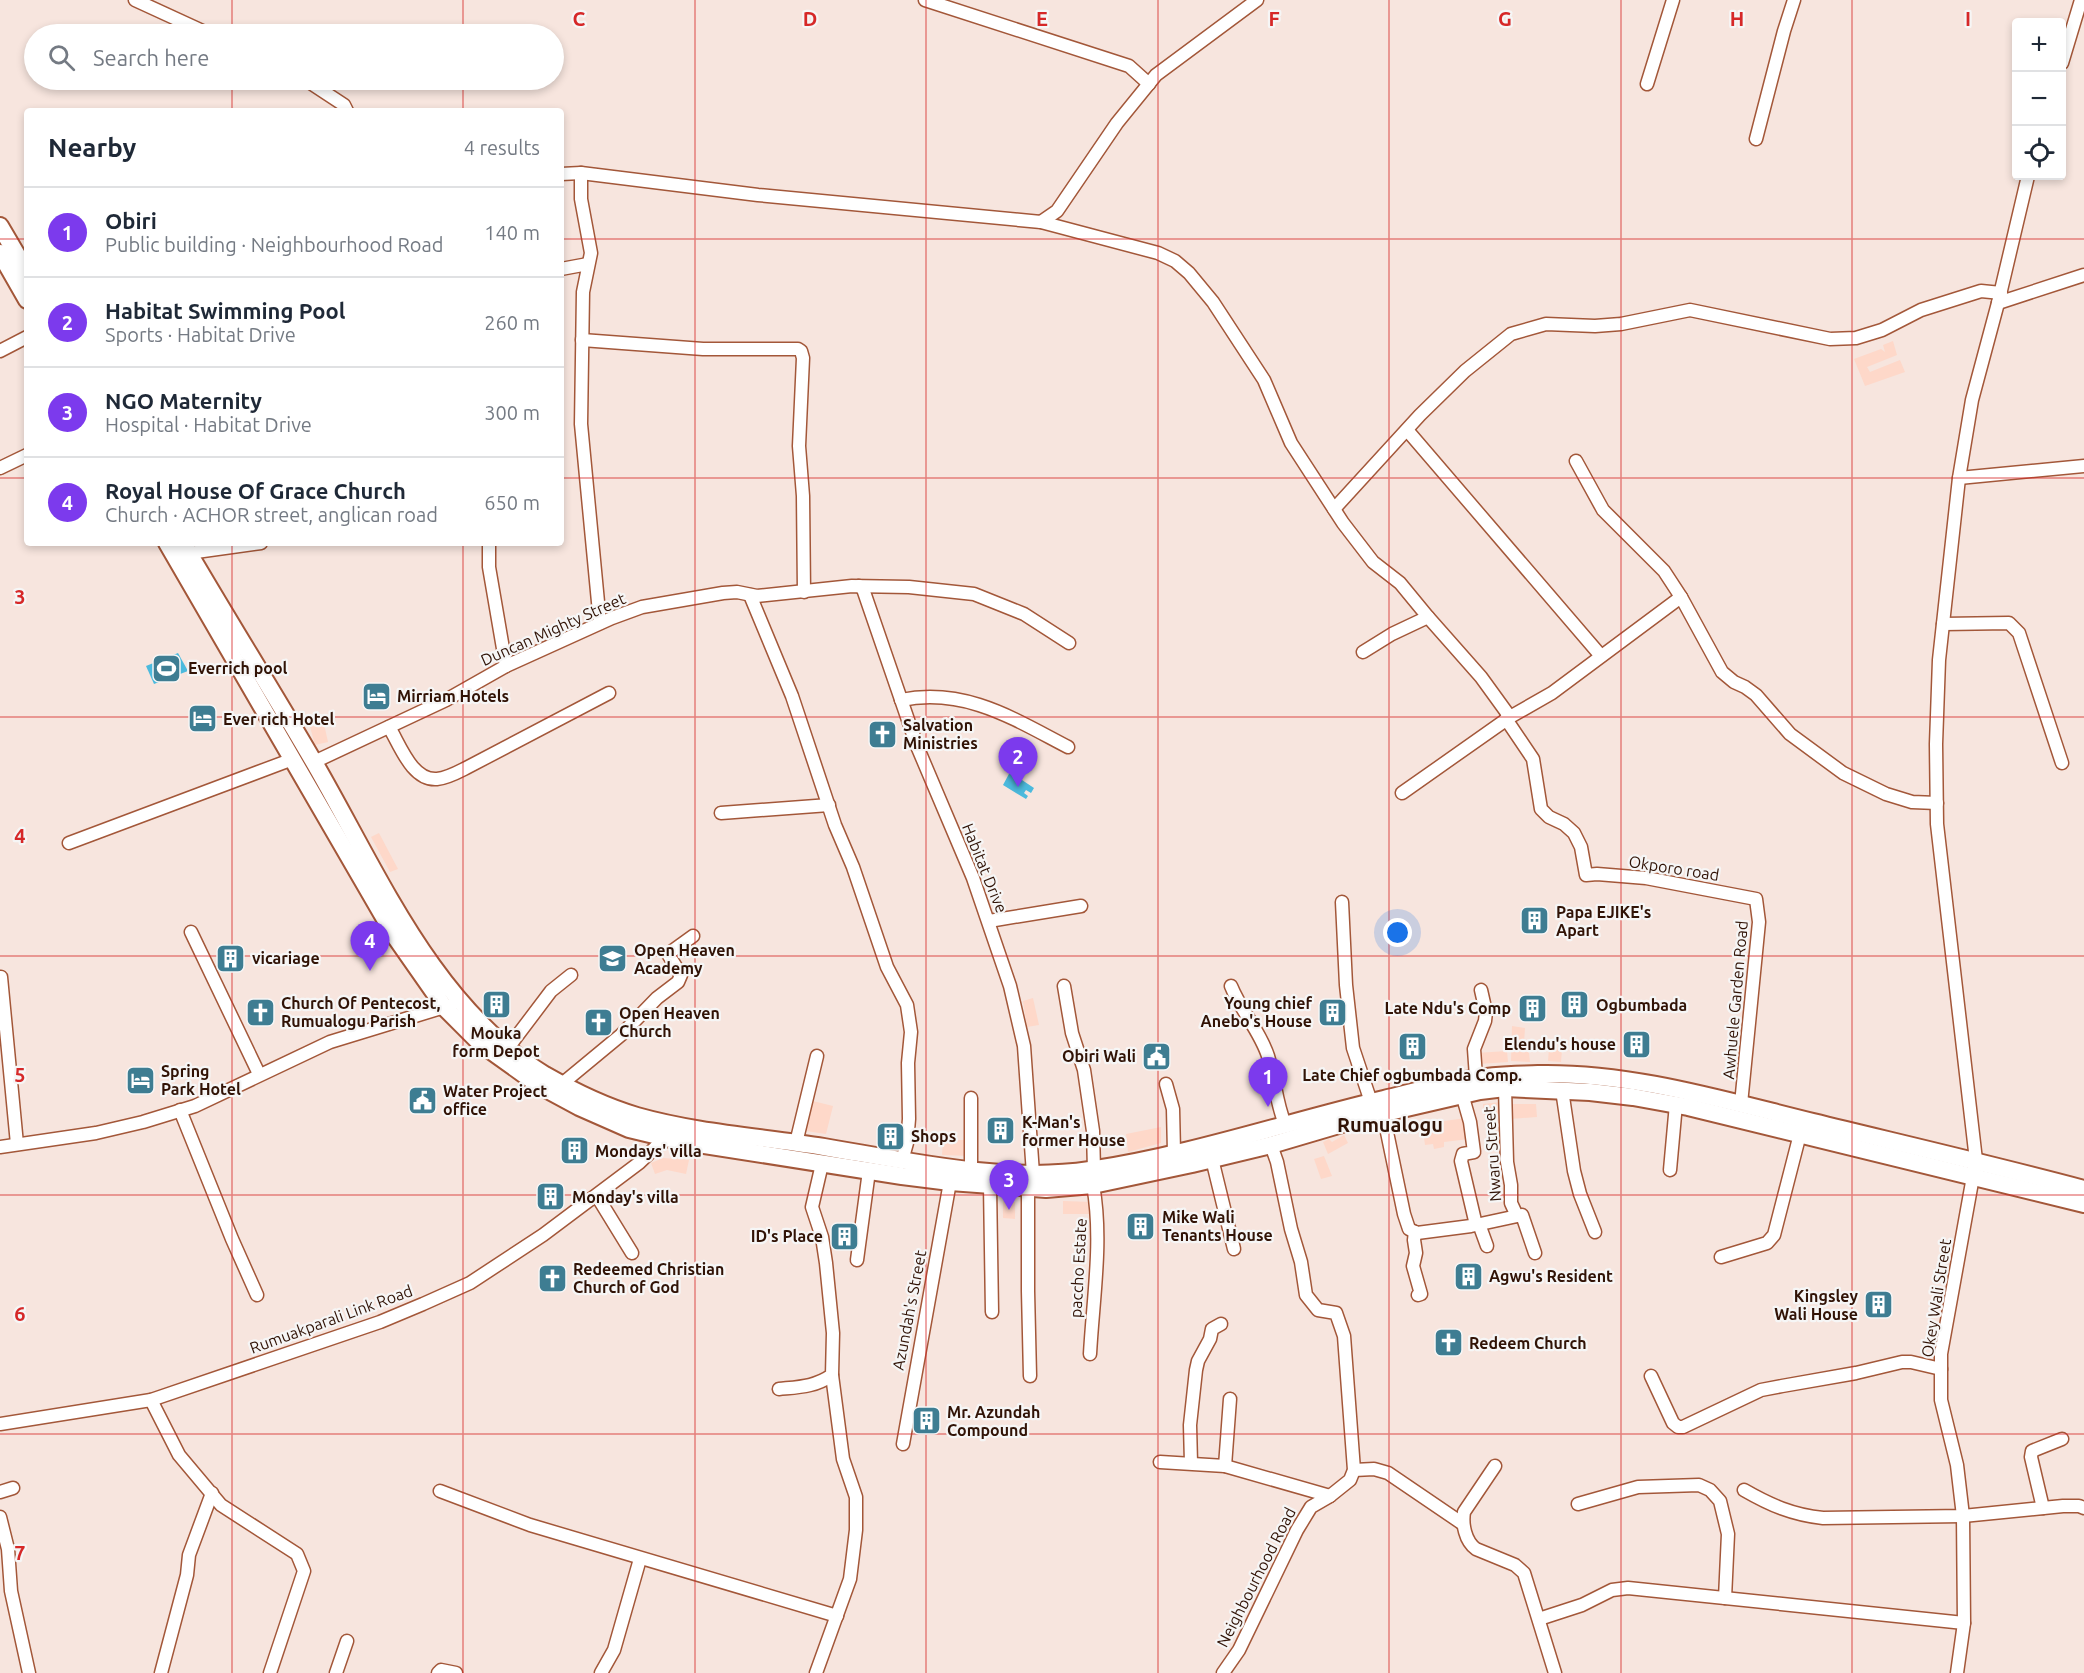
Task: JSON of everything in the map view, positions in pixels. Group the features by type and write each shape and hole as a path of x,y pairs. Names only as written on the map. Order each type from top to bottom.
{"main road":[{"path":"0,226 24,267"},
{"path":"0,253 24,295"},
{"path":"169,546 396,938 480,1042 540,1086 579,1107 629,1129 664,1139 822,1164 950,1182 990,1185 1094,1177 1212,1159 1270,1145 1476,1077 1552,1085 1676,1104 2084,1204"},
{"path":"186,548 314,762 452,1005 508,1048 547,1076 633,1115 682,1126 903,1161 971,1169 1030,1181"},
{"path":"1094,1177 1174,1152 1285,1124 1505,1088 1635,1082 1741,1104 1976,1160 2084,1189"}],"street":[{"path":"135,0 187,24"},
{"path":"925,0 1129,66 1149,84"},
{"path":"1041,222 1057,211 1117,123 1156,75 1257,0"},
{"path":"1647,84 1673,0"},
{"path":"1756,139 1794,0"},
{"path":"2066,47 2081,0"},
{"path":"321,90 346,108"},
{"path":"581,173 581,199 591,253 583,292 581,424 600,623"},
{"path":"564,174 581,173 758,195 1041,222 1158,253 1175,261 1189,273 1213,302 1248,353 1264,380 1291,443 1334,509 1373,562 1400,583 1481,677 1508,718"},
{"name":"Okey Wali Street","path":"1957,1673 1964,1623 1964,1516 1957,1465 1941,1400 1941,1354 1976,1160 1937,824 1936,744 1939,660 1959,478 1972,400 2027,180"},
{"path":"564,268 588,264"},
{"path":"1334,509 1464,370 1511,334 1546,324 1595,326 1621,324 1690,310 1830,339 1856,338 1882,330 1921,310 1981,291 1999,298 2084,275"},
{"path":"0,351 24,339"},
{"path":"582,340 703,349 798,349 801,351 803,366 799,446 803,496 804,592"},
{"path":"1407,430 1601,656"},
{"path":"0,468 24,456"},
{"path":"1576,461 1603,510 1664,571 1722,672 1756,695 1790,734 1842,773 1886,794 1912,802 1937,803"},
{"path":"1959,478 2084,466"},
{"path":"186,548 216,546"},
{"path":"489,546 491,587 506,666"},
{"name":"Duncan Mighty Street","path":"314,762 446,700 506,666 600,623 642,607 723,593 737,592 765,596 859,586 909,587 974,594 1024,614 1069,643"},
{"name":"Habitat Drive","path":"859,586 933,786 974,878 1010,986 1024,1046 1030,1181 1028,1291 1030,1376"},
{"path":"750,595 789,689 829,805 865,898 887,966 907,1005 911,1032 908,1064 909,1119 903,1161"},
{"path":"1402,793 1508,718 1552,693 1681,597"},
{"path":"1362,652 1392,633 1428,617"},
{"path":"1943,624 2009,623 2016,628 2028,657 2062,763"},
{"path":"389,727 409,763 424,778 435,780 445,778 468,767 609,693"},
{"path":"901,700 932,696 965,700 1008,716 1068,747"},
{"name":"Okporo road","path":"1508,718 1533,759 1541,809 1574,833 1581,847 1586,875 1646,878 1756,899"},
{"path":"69,843 293,759"},
{"path":"721,813 829,805"},
{"name":"Awhuele Garden Road","path":"1741,1104 1760,922 1756,899"},
{"path":"1342,902 1346,984 1353,1048 1377,1108 1404,1214 1410,1229 1415,1232 1477,1225 1522,1215 1535,1253"},
{"path":"989,921 1081,906"},
{"path":"191,932 259,1074"},
{"path":"563,1083 621,1035 657,998 678,982 681,975 668,954 693,936"},
{"path":"508,1048 551,991 571,975"},
{"path":"1,977 17,1144"},
{"name":"paccho Estate","path":"1064,986 1072,1034 1084,1070 1093,1131 1097,1240 1090,1354"},
{"path":"1232,986 1239,1004 1267,1054 1280,1113 1285,1124"},
{"path":"1476,1077 1474,1049 1485,1021 1486,1012 1481,990"},
{"path":"0,1147 96,1133 195,1106 330,1042 452,1005"},
{"path":"796,1143 818,1056"},
{"path":"1166,1084 1173,1109 1174,1152"},
{"path":"1552,1085 1580,1194 1595,1232"},
{"name":"Nwaru Street","path":"1505,1088 1507,1162 1511,1203 1516,1216"},
{"path":"1462,1094 1470,1122 1474,1152 1463,1154 1461,1161 1477,1225 1487,1246"},
{"path":"971,1098 971,1169"},
{"path":"1670,1170 1676,1104"},
{"path":"180,1110 257,1295"},
{"path":"1721,1257 1767,1243 1774,1235 1800,1134"},
{"name":"Rumuakparali Link Road","path":"0,1424 151,1400 380,1322 460,1287 543,1235 639,1163 664,1139"},
{"path":"1270,1145 1277,1162 1291,1229 1301,1262 1306,1295 1318,1310 1335,1313 1344,1336 1354,1470 1374,1469 1388,1473 1463,1524"},
{"path":"1212,1159 1234,1249"},
{"path":"816,1673 850,1579 856,1530 856,1497 843,1459 832,1375 832,1333 826,1263 822,1237 812,1207 822,1164"},
{"path":"857,1260 869,1171"},
{"name":"Azundah's Street","path":"903,1444 950,1182"},
{"path":"990,1185 992,1312"},
{"path":"597,1196 632,1253"},
{"path":"1415,1232 1416,1252 1413,1266 1421,1294 1418,1295"},
{"path":"1191,1463 1190,1425 1198,1361 1210,1339 1212,1329 1221,1324"},
{"path":"1651,1376 1673,1422 1683,1427 1761,1390 1856,1373 1902,1362 1941,1369"},
{"path":"779,1389 808,1387 832,1375"},
{"path":"1225,1466 1230,1399"},
{"path":"151,1400 179,1455 221,1505 297,1554 304,1571 270,1673"},
{"path":"2043,1508 2031,1457 2032,1451 2062,1439"},
{"path":"1160,1462 1225,1466 1330,1496"},
{"path":"1495,1466 1464,1512 1463,1524 1471,1545 1515,1565 1524,1573 1555,1673"},
{"name":"Neighbourhood Road","path":"1223,1673 1239,1650 1297,1530 1311,1507 1350,1480 1354,1470"},
{"path":"1578,1504 1638,1487 1699,1485 1710,1490 1720,1501 1728,1534 1725,1598"},
{"path":"0,1492 13,1488"},
{"path":"1744,1490 1768,1504 1804,1516 1823,1518 1964,1516 2043,1508 2079,1506 2084,1508"},
{"path":"440,1491 530,1525 837,1616"},
{"path":"161,1673 187,1575 189,1555 212,1493"},
{"path":"0,1517 8,1549 4,1576 29,1673"},
{"path":"602,1673 614,1650 640,1559"},
{"path":"1539,1619 1582,1605 1612,1590 1628,1588 1964,1623"},
{"path":"336,1673 347,1641"},
{"path":"438,1673 441,1670 456,1673"}],"shaded area":[{"path":"1893,341 1897,355 1867,367 1870,372 1900,360 1905,372 1865,386 1854,359 1881,349 1885,352 1883,345"},
{"path":"324,724 328,742 315,745 310,727"},
{"path":"379,833 398,869 390,872 371,837"},
{"path":"1033,998 1039,1025 1027,1027 1023,1001"},
{"path":"1512,1026 1525,1028 1524,1043 1530,1062 1511,1061"},
{"path":"1549,1048 1562,1050 1561,1062 1548,1061"},
{"path":"1507,1051 1508,1062 1479,1064 1476,1053"},
{"path":"1401,1071 1403,1079 1387,1085 1383,1078"},
{"path":"813,1101 833,1106 826,1134 806,1131"},
{"path":"1501,1102 1500,1114 1484,1115 1483,1104"},
{"path":"1510,1104 1536,1104 1537,1117 1510,1119"},
{"path":"1466,1118 1469,1139 1444,1142 1444,1147 1434,1149 1433,1144 1425,1145 1422,1124"},
{"path":"1161,1127 1161,1143 1128,1152 1126,1134"},
{"path":"1344,1135 1348,1143 1328,1154 1323,1142 1329,1139 1332,1142"},
{"path":"943,1140 969,1140 969,1156 942,1155"},
{"path":"1324,1156 1332,1176 1321,1179 1314,1159"},
{"path":"663,1158 689,1160 686,1174 667,1170 655,1174 651,1163"},
{"path":"1003,1201 1015,1202 1015,1219 1003,1218"},
{"path":"1063,1201 1093,1202 1092,1214 1063,1214"}],"water":[{"name":"Everrich pool","path":"178,653 188,671 154,684 146,666"},
{"path":"1010,772 1034,788 1031,793 1026,790 1024,793 1028,796 1026,799 1003,785"}],"place":[{"name":"Everrich pool","path":"167,668"},
{"name":"Mirriam Hotels","path":"376,696"},
{"name":"Ever rich Hotel","path":"202,719"},
{"name":"Salvation Ministries","path":"882,734"},
{"name":"Habitat Swimming Pool","path":"1018,787"},
{"name":"Papa EJIKE's Apart","path":"1535,921"},
{"name":"vicariage","path":"231,958"},
{"name":"Open Heaven Academy","path":"613,959"},
{"name":"Royal House Of Grace Church","path":"370,971"},
{"name":"Mouka form Depot","path":"496,1005"},
{"name":"Ogbumbada","path":"1575,1005"},
{"name":"Late Ndu's Comp","path":"1532,1008"},
{"name":"Church Of Pentecost, Rumualogu Parish","path":"260,1012"},
{"name":"Young chief Anebo's House","path":"1333,1012"},
{"name":"Open Heaven Church","path":"598,1022"},
{"name":"Elendu's house","path":"1637,1044"},
{"name":"Late Chief ogbumbada Comp.","path":"1412,1047"},
{"name":"Obiri Wali","path":"1157,1056"},
{"name":"Spring Park Hotel","path":"140,1080"},
{"name":"Water Project office","path":"422,1100"},
{"name":"Obiri","path":"1268,1107"},
{"name":"K-Man's former House","path":"1001,1131"},
{"name":"Shops","path":"890,1136"},
{"name":"Mondays' villa","path":"574,1151"},
{"name":"Monday's villa","path":"551,1197"},
{"name":"NGO Maternity","path":"1009,1210"},
{"name":"Mike Wali Tenants House","path":"1141,1226"},
{"name":"ID's Place","path":"844,1236"},
{"name":"Agwu's Resident","path":"1468,1276"},
{"name":"Redeemed Christian Church of God","path":"552,1278"},
{"name":"Kingsley Wali House","path":"1879,1305"},
{"name":"Redeem Church","path":"1448,1343"},
{"name":"Mr. Azundah Compound","path":"926,1421"}],"district":[{"name":"Rumualogu","path":"1390,1125"}]}
